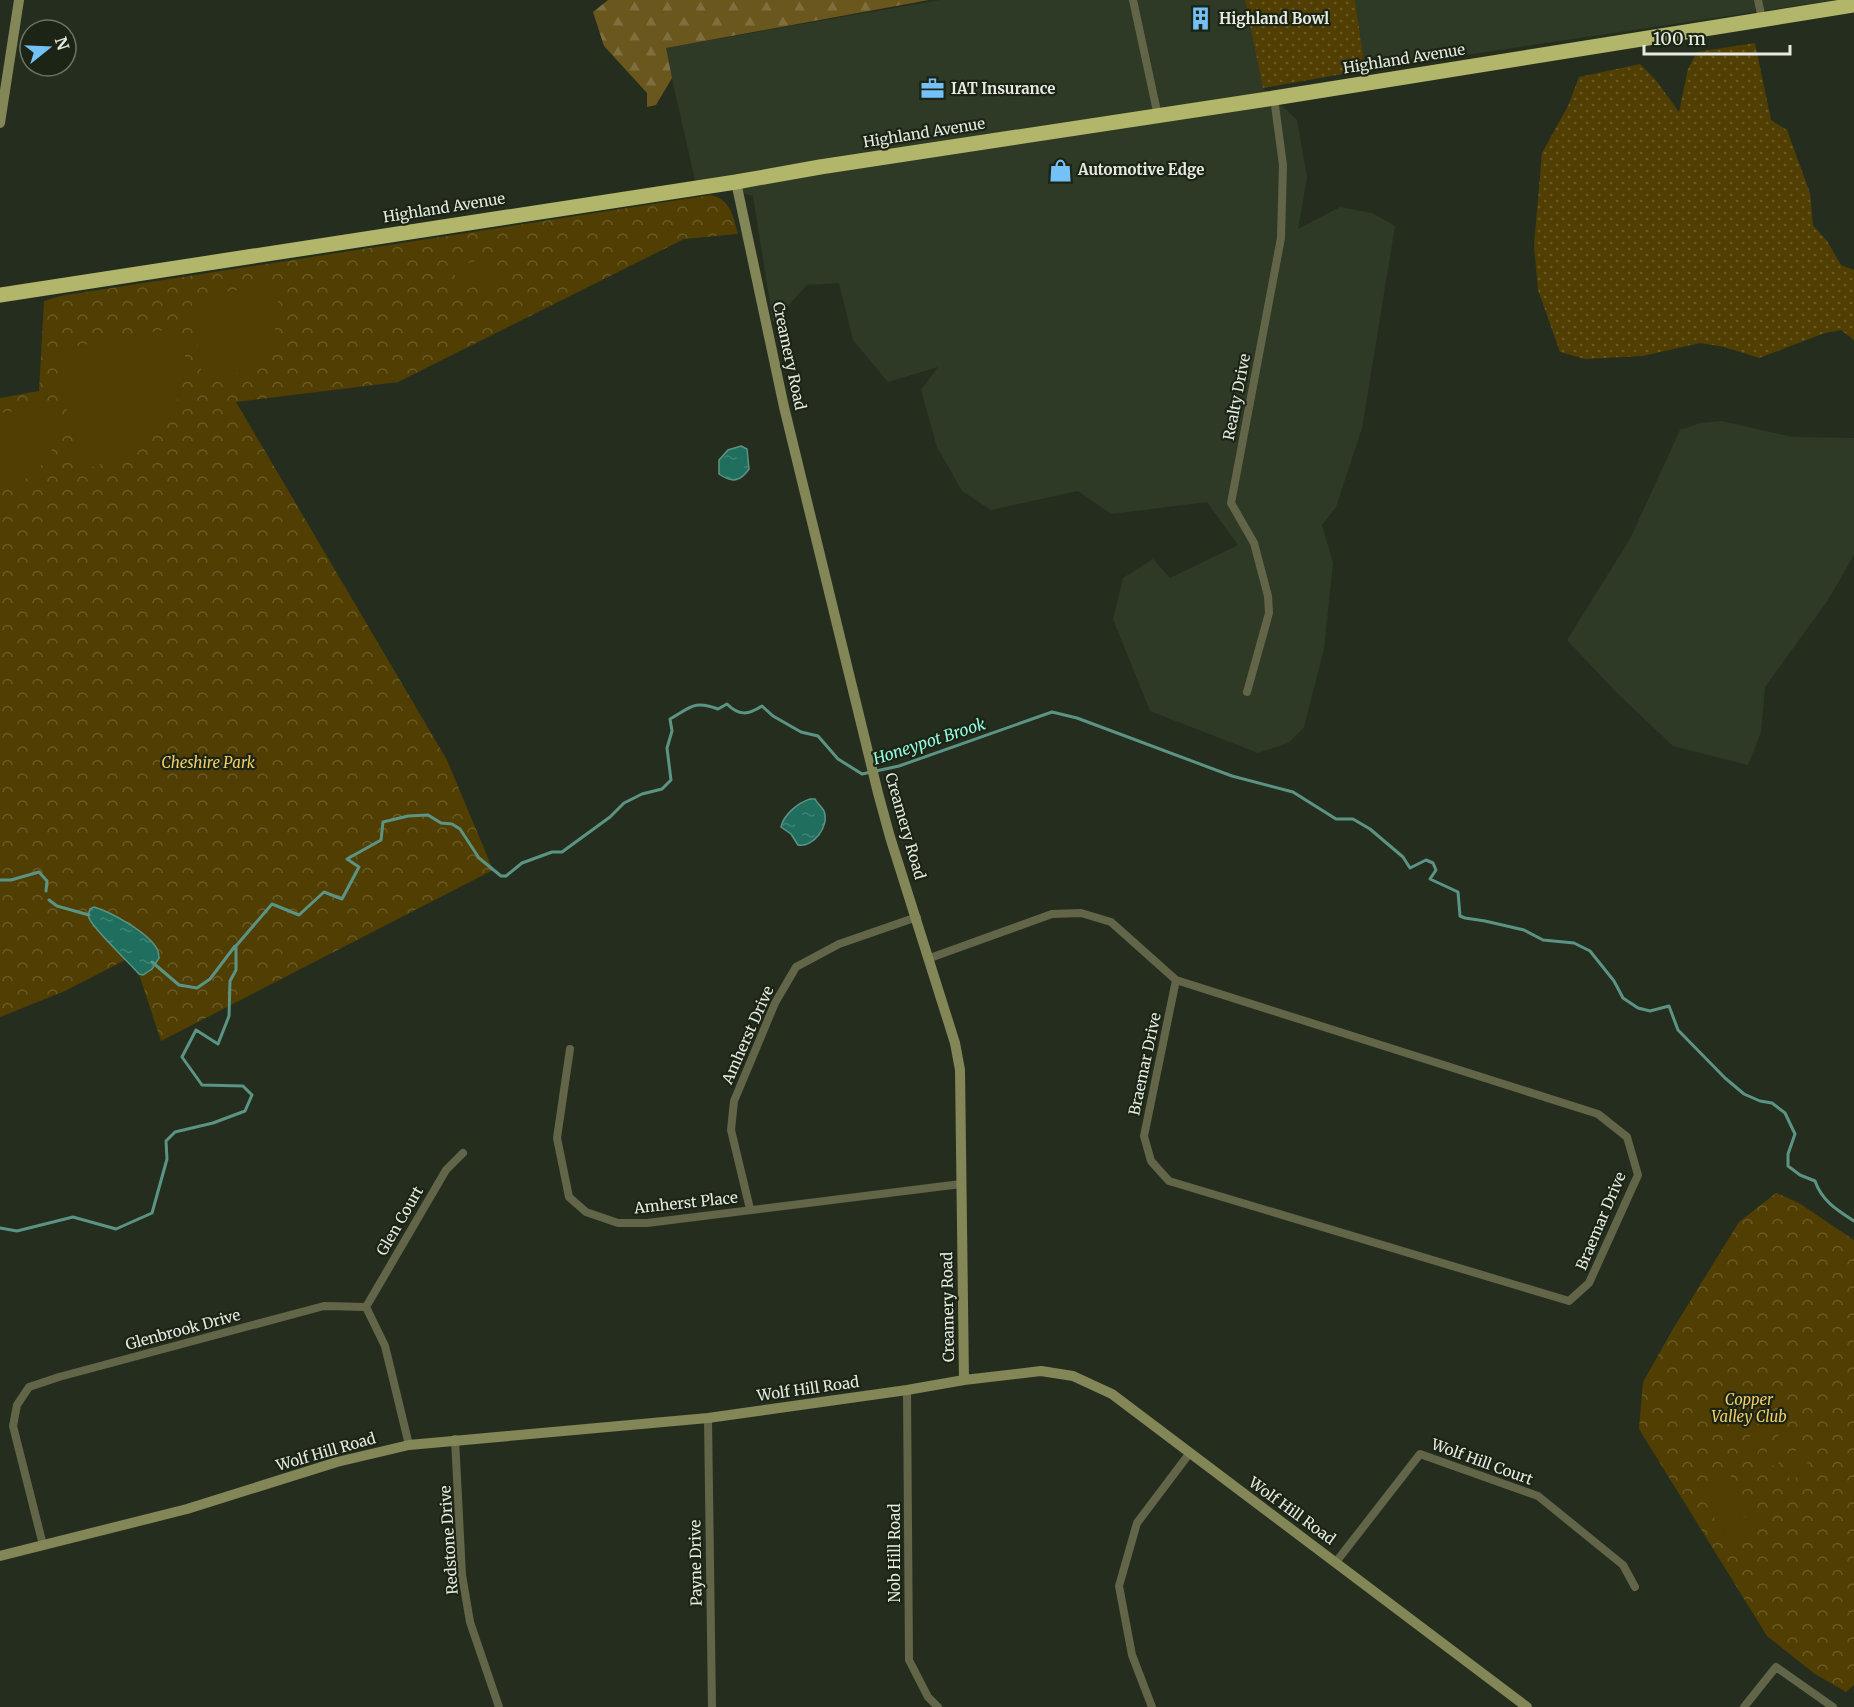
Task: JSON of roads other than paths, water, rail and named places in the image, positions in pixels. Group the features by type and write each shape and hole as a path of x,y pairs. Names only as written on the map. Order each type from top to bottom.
{"highway":[{"name":"Highland Avenue","path":"0,295 1274,98 1854,5"}],"street":[{"path":"0,123 19,0"},
{"path":"1133,0 1158,116"},
{"path":"1758,0 1762,19"},
{"name":"Realty Drive","path":"1247,692 1269,613 1268,596 1254,543 1231,503 1281,238 1283,165 1274,98"},
{"name":"Creamery Road","path":"736,182 784,407 876,783 890,837 955,1043 960,1070 964,1380"},
{"name":"Braemar Drive","path":"930,958 1052,914 1081,913 1111,922 1176,980 1598,1114 1627,1137 1638,1175 1589,1283 1569,1301 1169,1181 1151,1161 1144,1136 1176,980"},
{"name":"Amherst Drive","path":"750,1209 731,1130 734,1101 775,1003 796,967 838,944 917,917"},
{"name":"Amherst Place","path":"570,1049 557,1138 569,1197 586,1212 618,1223 647,1223 961,1184"},
{"name":"Glen Court","path":"366,1307 446,1170 462,1153"},
{"name":"Glenbrook Drive","path":"43,1545 13,1426 17,1405 29,1388 58,1377 324,1306 366,1307"},
{"path":"366,1307 385,1346 409,1445"},
{"name":"Wolf Hill Road","path":"0,1556 187,1509 337,1462 409,1445 455,1439 708,1418 964,1380 1041,1371 1073,1376 1112,1394 1527,1707"},
{"name":"Nob Hill Road","path":"907,1390 909,1660 928,1697 938,1707"},
{"name":"Payne Drive","path":"708,1418 712,1707"},
{"name":"Redstone Drive","path":"455,1439 462,1575 470,1622 499,1707"},
{"path":"1152,1707 1132,1655 1119,1586 1137,1523 1189,1454"},
{"name":"Wolf Hill Court","path":"1336,1562 1420,1454 1538,1496 1623,1565 1635,1587"},
{"path":"1744,1707 1776,1667 1833,1707"}],"water":[{"path":"741,446 747,449 749,469 746,473 736,480 719,474 719,460 728,450"},
{"path":"810,799 815,799 823,810 825,823 814,840 798,845 791,834 781,827 792,810"},
{"path":"94,907 129,924 153,943 159,958 152,969 143,975 139,974 104,937 88,917 90,909"}],"waterway":[{"name":"Honeypot Brook","path":"0,1228 17,1231 73,1217 116,1229 152,1213 167,1159 166,1141 175,1132 213,1123 245,1111 252,1095 243,1086 202,1085 182,1057 196,1030 218,1044 229,1016 230,981 236,970 236,946 272,904 299,915 324,892 342,899 359,867 347,859 381,840 383,822 408,816 428,815 441,823 452,824 460,829 479,858 501,876 506,876 522,863 552,852 562,852 610,817 624,803 642,794 662,789 671,780 667,748 672,731 670,719 693,706 703,705 718,709 727,704 736,711 744,713 762,706 773,716 801,732 818,736 838,759 862,774 899,766 1052,712 1077,718 1232,776 1293,792 1336,819 1353,819 1370,829 1403,857 1410,868 1426,860 1433,863 1436,870 1430,879 1458,892 1460,916 1524,930 1543,940 1574,943 1590,951 1614,981 1623,998 1638,1008 1650,1011 1669,1006 1678,1030 1725,1078 1744,1094 1772,1103 1785,1113 1795,1134 1788,1154 1788,1166 1800,1175 1815,1181 1826,1200 1854,1221"},
{"path":"0,880 11,880 39,872 47,881 46,891"},
{"path":"49,900 57,906 89,915"},
{"path":"152,962 179,985 197,988 210,979 235,946"}],"place":[{"name":"Highland Bowl","path":"1201,19"},
{"name":"IAT Insurance","path":"933,89"},
{"name":"Automotive Edge","path":"1060,170"}],"park label":[{"name":"Cheshire Park","path":"208,763"},
{"name":"Copper Valley Club","path":"1749,1408"}]}
